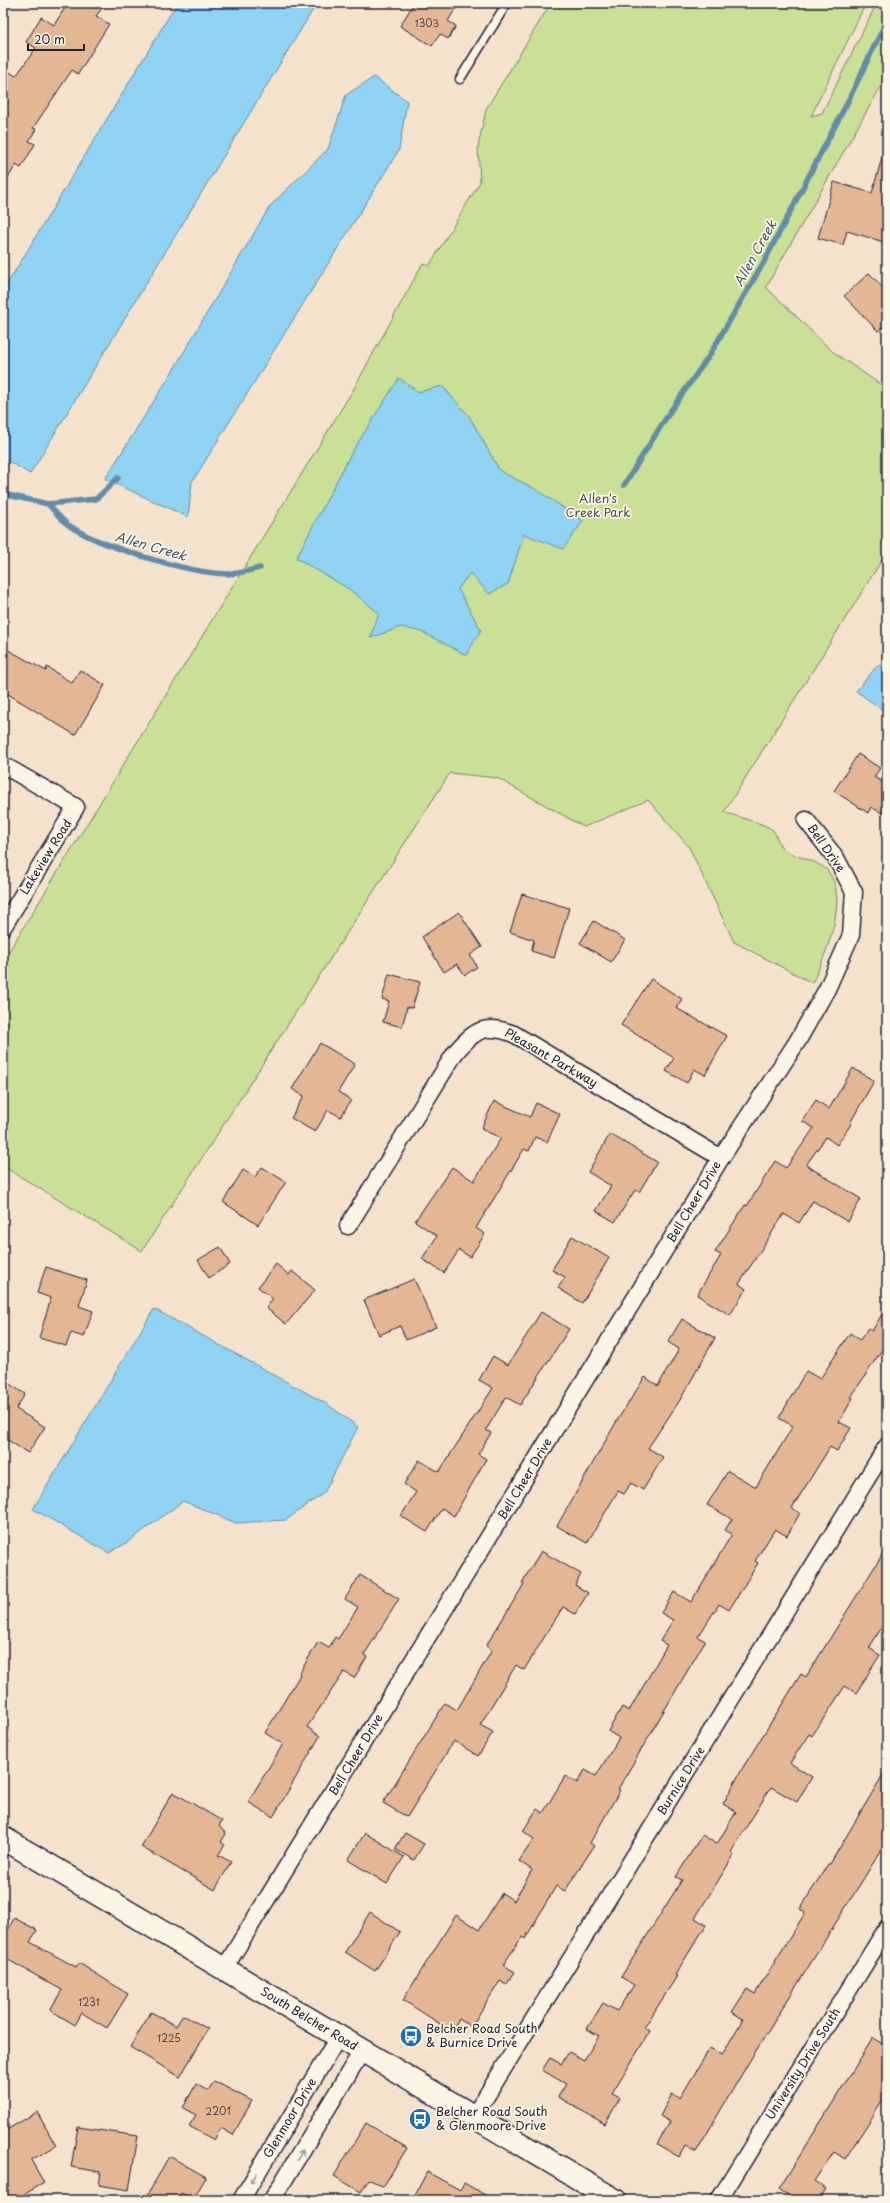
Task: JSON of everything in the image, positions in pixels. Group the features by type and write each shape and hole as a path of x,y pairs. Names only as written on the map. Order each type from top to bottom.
{"main road":[{"name":"South Belcher Road","path":"3,1838 615,2200"}],"street":[{"name":"Lakeview Road","path":"3,765 76,807 3,926"},
{"name":"Bell Drive","path":"806,820 836,858 854,892 851,935 827,989"},
{"name":"Bell Cheer Drive","path":"224,1969 721,1158 797,1042 827,989"},
{"name":"Pleasant Parkway","path":"348,1226 455,1053 466,1040 480,1029 500,1029 514,1034 721,1158"},
{"name":"Burnice Drive","path":"474,2116 887,1446"},
{"name":"University Drive South","path":"719,2200 887,1928"},
{"name":"Glenmoor Drive","path":"241,2200 338,2036"},
{"path":"272,2200 362,2051"}],"lane":[{"path":"460,79 507,3"}],"green space":[{"name":"Allen's Creek Park","path":"551,3 866,3 811,116 822,113 877,3 887,3 887,76 766,287 833,352 887,389 887,552 724,812 770,828 773,830 780,845 787,852 817,863 827,870 834,882 837,895 836,911 829,943 812,983 734,942 689,847 648,800 584,827 497,778 450,773 142,1251 3,1166 3,961 353,390 423,263 429,266 480,182 478,147 486,109"}],"water":[{"path":"177,3 317,3 30,474 3,458 3,291"},
{"path":"374,77 407,101 399,150 192,482 188,517 105,479 171,374 270,206 328,149 346,95"},
{"path":"399,378 418,392 442,386 469,416 500,471 537,490 583,521 563,549 524,534 508,584 489,594 470,573 458,589 481,630 466,655 422,632 401,627 370,638 379,613 349,589 296,558 352,452"},
{"path":"878,665 887,670 887,717 883,710 856,691"},
{"path":"154,1309 327,1404 358,1427 324,1493 286,1520 236,1523 183,1501 128,1542 109,1553 33,1509"}],"building":[{"path":"68,3 106,3 96,16 109,24 78,74 72,70 33,128 36,129 29,141 35,144 21,168 16,165 3,186 3,68 16,76 36,48 26,42 41,17 54,25"},
{"path":"414,3 459,3 448,21 456,26 448,39 440,34 432,46 400,26"},
{"path":"883,154 887,154 887,232 884,242 847,231 843,245 818,238 834,182 872,193"},
{"path":"869,273 887,292 887,323 878,331 844,296"},
{"path":"3,647 46,671 47,667 72,683 80,670 105,685 75,735 3,691"},
{"path":"858,754 880,768 874,777 887,785 887,805 882,813 871,807 868,813 834,791"},
{"path":"522,894 569,908 554,958 531,951 534,940 510,932"},
{"path":"459,912 482,947 470,955 477,967 465,975 457,964 444,972 422,937"},
{"path":"594,921 625,940 611,962 580,943"},
{"path":"389,974 420,982 412,1008 407,1007 402,1027 383,1022 389,1001 382,999"},
{"path":"651,979 682,999 676,1008 727,1036 705,1075 694,1069 687,1083 666,1071 674,1058 621,1025"},
{"path":"320,1043 355,1064 338,1092 351,1100 341,1117 328,1110 315,1132 291,1118 304,1096 292,1089"},
{"path":"853,1068 874,1081 850,1123 851,1124 837,1145 826,1137 806,1165 861,1199 848,1222 813,1201 799,1223 784,1214 739,1284 746,1289 730,1315 697,1295 721,1255 715,1252 745,1205 747,1206 775,1161 786,1168 814,1128 802,1121 816,1100 829,1109"},
{"path":"494,1101 530,1117 536,1103 560,1114 547,1142 535,1137 529,1151 524,1149 476,1228 485,1234 470,1257 459,1250 444,1273 422,1259 437,1236 415,1221 452,1167 474,1181 501,1138 481,1129"},
{"path":"610,1134 657,1162 639,1192 635,1190 615,1222 596,1211 611,1186 588,1172"},
{"path":"262,1167 286,1182 258,1225 223,1202 243,1170 255,1177"},
{"path":"572,1236 609,1258 582,1303 558,1288 565,1277 552,1270"},
{"path":"220,1247 230,1264 209,1278 198,1260"},
{"path":"276,1264 289,1275 292,1271 315,1290 286,1324 266,1308 273,1299 258,1287"},
{"path":"46,1267 87,1280 79,1306 93,1311 84,1337 71,1333 66,1346 39,1338 51,1298 37,1293"},
{"path":"414,1279 436,1327 406,1340 400,1326 379,1335 364,1300"},
{"path":"887,1306 887,1342 851,1397 853,1398 839,1422 851,1428 837,1451 830,1447 792,1508 800,1513 787,1536 775,1529 755,1561 758,1563 729,1610 719,1604 698,1637 705,1641 618,1789 620,1790 590,1843 594,1846 565,1891 556,1886 525,1939 522,1937 503,1965 515,1972 506,1985 500,1981 471,2027 459,2019 451,2031 403,2000 456,1915 479,1930 502,1893 514,1901 532,1870 519,1861 534,1839 523,1831 537,1809 543,1813 565,1776 577,1783 585,1770 596,1776 619,1738 608,1731 622,1707 629,1711 667,1645 660,1641 673,1620 661,1613 674,1592 691,1602 732,1534 725,1530 732,1519 707,1505 728,1471 756,1487 793,1426 779,1418 806,1371 820,1379 850,1333 860,1340 868,1328 872,1331"},
{"path":"541,1312 569,1329 520,1405 506,1397 486,1430 491,1433 478,1454 486,1459 454,1516 442,1508 427,1532 401,1516 416,1492 404,1484 419,1460 439,1472 493,1388 479,1380 493,1356 508,1365"},
{"path":"682,1319 715,1338 680,1400 648,1448 663,1457 643,1490 631,1483 624,1494 618,1491 587,1543 557,1526 618,1419 645,1377 658,1386 679,1349 668,1342"},
{"path":"3,1380 25,1394 16,1409 45,1427 28,1453 3,1437"},
{"path":"887,1547 887,1619 869,1648 880,1655 856,1693 845,1686 812,1736 809,1734 790,1763 812,1777 797,1802 771,1787 731,1852 734,1855 695,1918 706,1925 675,1975 677,1976 644,2028 650,2031 612,2094 620,2098 605,2124 558,2097 566,2084 542,2070 550,2058 561,2064 569,2052 584,2060 599,2036 587,2029 603,2003 617,2011 634,1985 621,1977 682,1880 676,1877 702,1835 717,1844 736,1812 723,1804 742,1769 801,1674 806,1677"},
{"path":"541,1551 581,1574 575,1585 588,1593 575,1614 563,1607 524,1670 516,1665 480,1725 493,1732 478,1756 454,1741 407,1817 383,1803 445,1703 457,1710 492,1650 486,1646 524,1584 522,1583"},
{"path":"360,1575 399,1599 364,1655 367,1657 354,1678 344,1672 307,1727 320,1736 273,1817 248,1802 283,1744 265,1733 318,1642 329,1648 335,1637 338,1639 358,1607 345,1599"},
{"path":"887,1768 887,1841 752,2057 696,2152 685,2146 679,2157 657,2144 670,2122 660,2116 672,2094 680,2098 710,2048 722,2055 743,2019 732,2012 747,1989 755,1994 805,1913 800,1909 828,1864 830,1864"},
{"path":"173,1792 222,1821 219,1826 226,1834 221,1842 225,1845 218,1855 231,1862 215,1890 141,1847"},
{"path":"365,1833 404,1857 387,1884 348,1860"},
{"path":"405,1833 424,1844 414,1860 395,1849"},
{"path":"370,1912 400,1932 375,1971 345,1952"},
{"path":"14,1918 37,1930 30,1942 76,1967 79,1963 128,1994 107,2028 82,2013 75,2025 50,2010 62,1990 3,1957 3,1927 8,1930"},
{"path":"151,2012 176,2026 183,2015 208,2029 180,2077 130,2047"},
{"path":"873,2038 887,2047 887,2094 845,2159 834,2152 814,2181 826,2189 819,2200 795,2200 779,2189"},
{"path":"214,2081 252,2101 233,2135 221,2128 214,2140 189,2126 196,2115 183,2108 196,2084 208,2091"},
{"path":"37,2112 56,2146 31,2160 44,2183 14,2200 3,2200 3,2132"},
{"path":"366,2123 407,2148 383,2187 369,2179 361,2192 334,2176"},
{"path":"78,2127 138,2136 129,2190 99,2185 101,2172 71,2167"},
{"path":"169,2156 206,2177 193,2200 181,2193 177,2200 145,2200"},
{"path":"427,2172 460,2190 464,2183 494,2200 412,2200"}],"waterway":[{"name":"Allen Creek","path":"624,485 671,410 709,356 765,260 847,103 887,20"},
{"name":"Allen Creek","path":"3,494 48,504 96,499 118,478"},
{"name":"Allen Creek","path":"48,504 67,524 81,532 99,541 144,557 190,569 227,574 240,573 260,568"}],"place":[{"name":"Belcher Road South & Burnice Drive","path":"411,2036"},
{"name":"Belcher Road South & Glenmoore Drive","path":"420,2119"}]}
